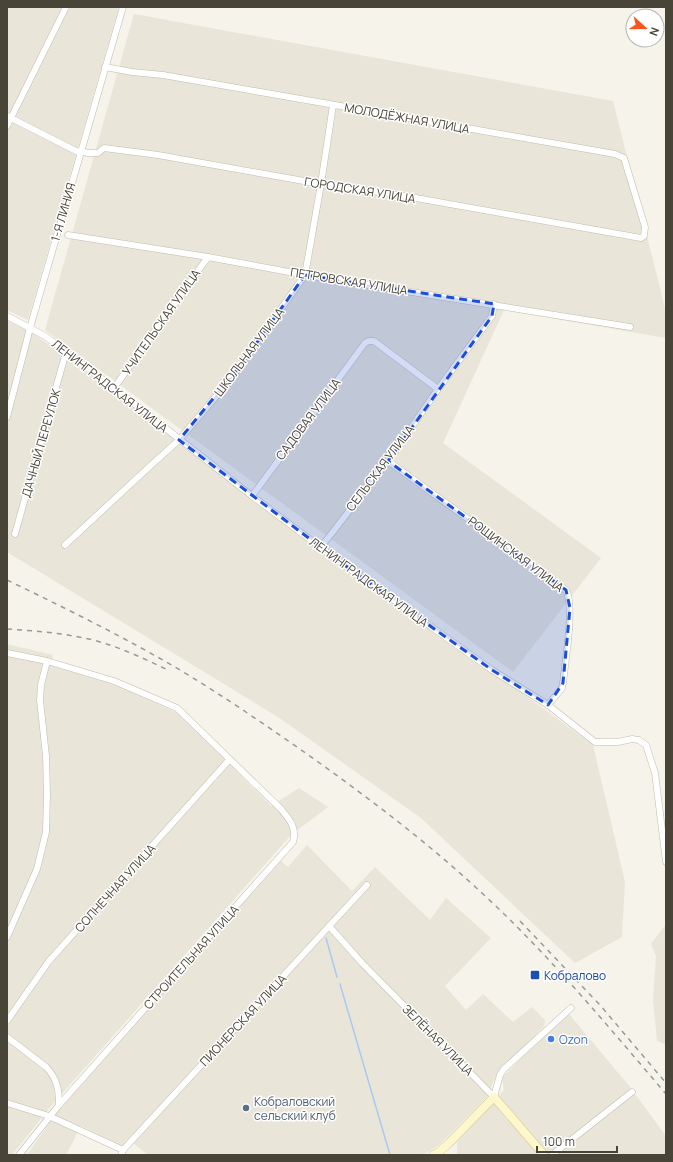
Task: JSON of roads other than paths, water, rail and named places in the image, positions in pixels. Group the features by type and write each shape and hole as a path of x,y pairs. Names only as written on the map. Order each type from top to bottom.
{"street":[{"path":"7,126 9,117 66,7"},
{"name":"1-Я ЛИНИЯ","path":"7,417 30,328 123,7"},
{"name":"МОЛОДЁЖНАЯ УЛИЦА","path":"105,67 132,72 163,75 615,154 624,158 645,227 644,236 641,238"},
{"name":"ШКОЛЬНАЯ УЛИЦА","path":"64,545 179,440 236,372 305,275 322,184 333,105"},
{"path":"9,117 80,152"},
{"name":"ГОРОДСКАЯ УЛИЦА","path":"80,152 98,153 104,148 158,155 322,184 399,195 641,238"},
{"name":"ПЕТРОВСКАЯ УЛИЦА","path":"68,235 208,256 305,275 494,304 630,327"},
{"name":"УЧИТЕЛЬСКАЯ УЛИЦА","path":"114,388 208,256"},
{"name":"СЕЛЬСКАЯ УЛИЦА","path":"321,547 388,461 438,389 492,316 494,304"},
{"name":"ЛЕНИНГРАДСКАЯ УЛИЦА","path":"7,316 45,336 252,496 321,547 492,670 548,705 595,742 639,740 646,745 655,773 666,862"},
{"name":"САДОВАЯ УЛИЦА","path":"252,496 367,342 374,342 438,389"},
{"name":"ДАЧНЫЙ ПЕРЕУЛОК","path":"14,534 66,352"},
{"name":"РОЩИНСКАЯ УЛИЦА","path":"388,461 566,590 570,608 563,683 562,688 548,705"},
{"name":"СТРОИТЕЛЬНАЯ УЛИЦА","path":"7,653 47,662 114,681 177,708 281,809 290,819 295,835 293,842 49,1116 19,1155"},
{"path":"7,937 37,869 46,832 46,756 40,700 41,685 47,662"},
{"name":"СОЛНЕЧНАЯ УЛИЦА","path":"7,1021 48,961 229,760"},
{"name":"ПИОНЕРСКАЯ УЛИЦА","path":"122,1153 367,885"},
{"name":"ЗЕЛЁНАЯ УЛИЦА","path":"329,926 362,963 494,1097 544,1155"},
{"path":"436,1154 494,1097 500,1074 504,1069 571,1008"},
{"path":"7,1037 52,1072 58,1085 59,1105"},
{"path":"552,1155 632,1092"},
{"path":"7,1103 49,1116 122,1153"}],"waterway":[{"path":"326,938 337,977"},
{"path":"340,984 390,1155"}],"railway":[{"path":"7,580 116,634 195,679 297,747 392,817 461,874 531,941 577,991 666,1094"},
{"path":"7,629 61,634 93,640 123,650 170,671"},
{"path":"520,921 600,1005 666,1083"}],"place":[{"name":"Кобралово","path":"535,975"},
{"name":"Ozon","path":"551,1039"},
{"name":"Кобраловский сельский клуб","path":"246,1108"}]}
